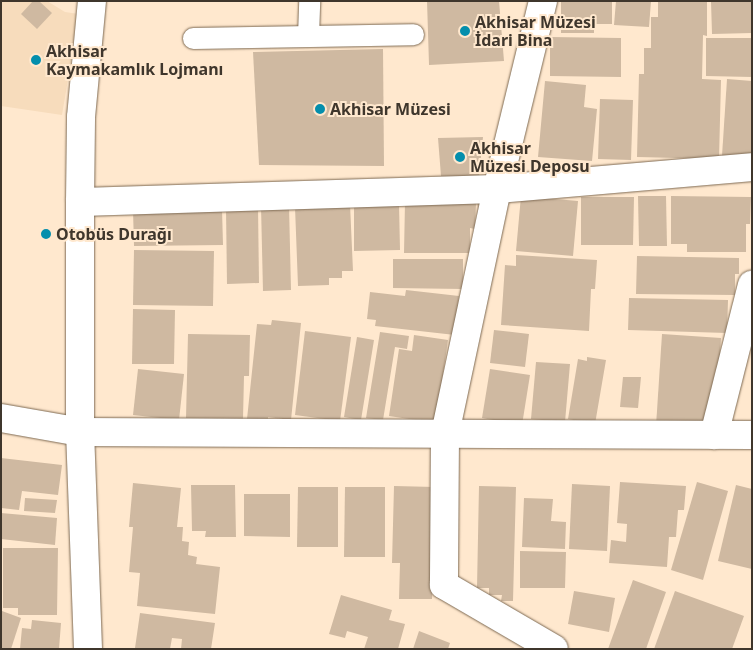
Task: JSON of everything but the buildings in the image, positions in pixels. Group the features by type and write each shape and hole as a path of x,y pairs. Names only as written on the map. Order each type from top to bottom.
{"street":[{"path":"88,649 80,432 80,202 81,116 92,1"},
{"path":"308,36 309,1"},
{"path":"543,1 497,189 444,434 444,585 554,649"},
{"path":"193,38 413,34"},
{"path":"80,202 497,189 752,167"},
{"path":"714,435 752,285"},
{"path":"1,418 80,432 752,436"}],"shaded area":[{"name":"Akhisar Kaymakamlık Lojmanı","path":"1,1 47,1 65,12 79,14 62,115 1,106"}],"place":[{"name":"Akhisar Müzesi İdari Bina","path":"465,31"},
{"name":"Akhisar Kaymakamlık Lojmanı","path":"36,60"},
{"name":"Akhisar Müzesi","path":"320,109"},
{"name":"Akhisar Müzesi Deposu","path":"460,157"},
{"name":"Otobüs Durağı","path":"46,234"}]}
